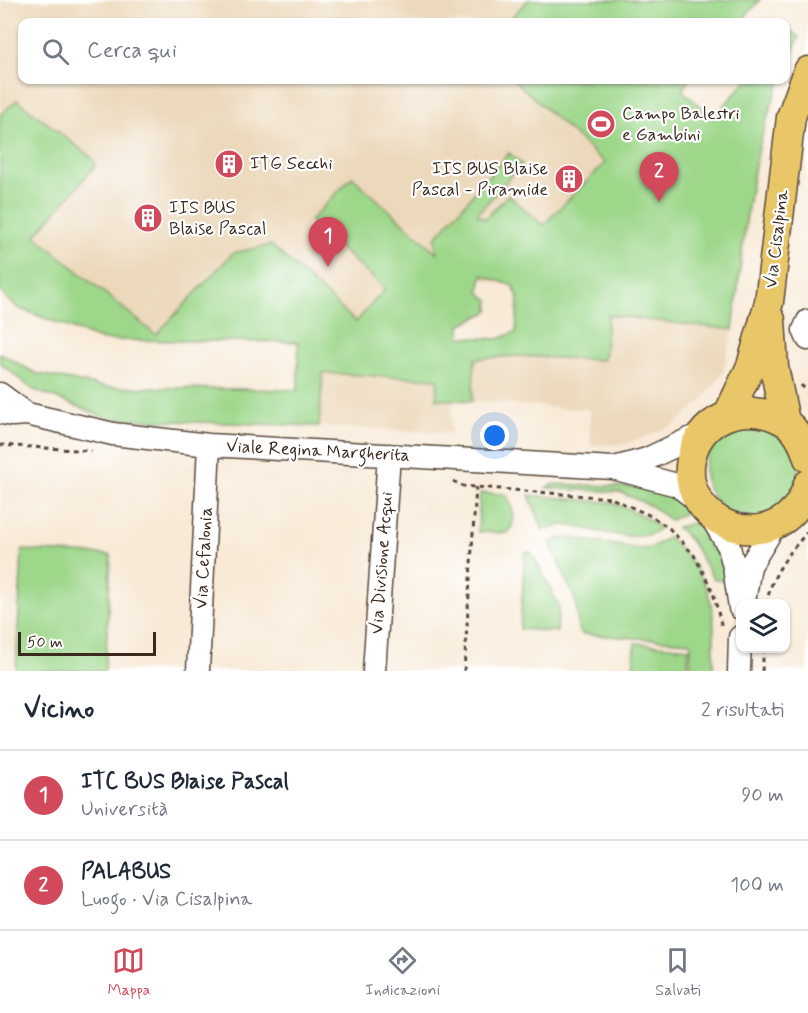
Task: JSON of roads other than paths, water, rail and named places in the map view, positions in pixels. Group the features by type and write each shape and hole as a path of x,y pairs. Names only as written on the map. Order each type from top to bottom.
{"main road":[{"name":"Via Cisalpina","path":"728,414 751,366 769,302 791,117 808,71"},
{"name":"Via Cisalpina","path":"769,302 774,367 785,422"},
{"path":"728,414 758,411 785,422 806,449"},
{"name":"Viale Regina Margherita","path":"728,414 704,432 695,448 690,465 692,484 704,508 724,525 741,530 758,530 775,525"},
{"path":"775,525 795,510 806,493"}],"street":[{"path":"808,321 804,330 808,339"},
{"name":"Viale Regina Margherita","path":"3,405 27,414 114,434 209,445 613,468 677,485 704,508"},
{"name":"Viale Regina Margherita","path":"613,468 647,459 704,432"},
{"name":"Via Cefalonia","path":"198,671 209,445"},
{"name":"Via Divisione Acqui","path":"375,671 390,455"},
{"path":"704,508 729,547 739,599"},
{"path":"745,599 750,566 775,525"},
{"path":"738,671 740,653"}],"place":[{"name":"Campo Balestri e Gambini","path":"601,124"},
{"name":"ITG Secchi","path":"229,164"},
{"name":"IIS BUS Blaise Pascal - Piramide","path":"569,179"},
{"name":"PALABUS","path":"659,202"},
{"name":"IIS BUS Blaise Pascal","path":"148,218"},
{"name":"ITC BUS Blaise Pascal","path":"328,267"}]}
